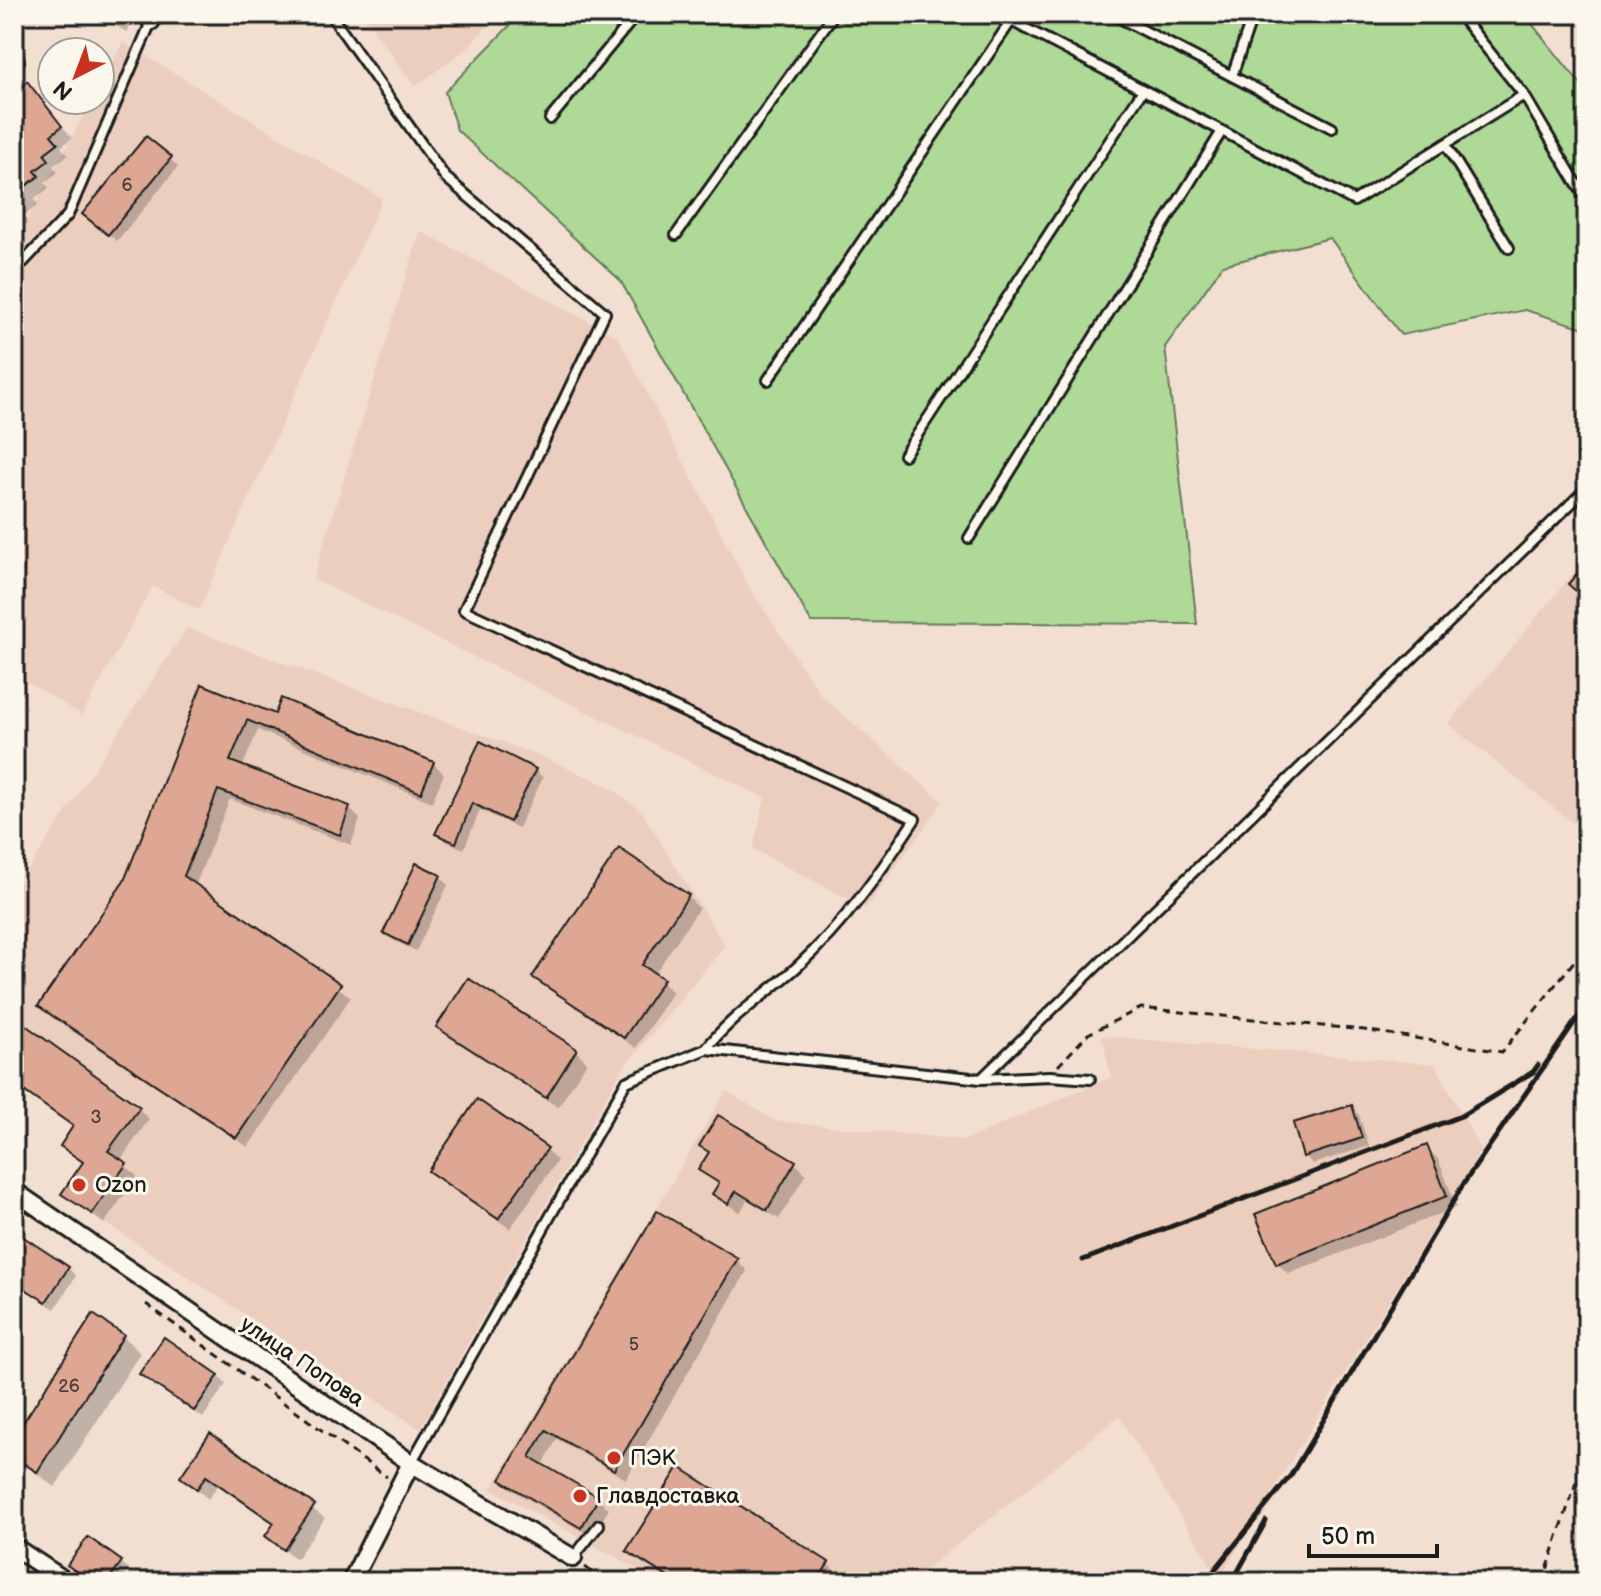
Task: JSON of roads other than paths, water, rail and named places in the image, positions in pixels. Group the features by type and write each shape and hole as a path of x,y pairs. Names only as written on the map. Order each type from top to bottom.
{"street":[{"name":"улица Попова","path":"14,1191 411,1463 573,1558"},
{"path":"351,1582 411,1463"},
{"path":"14,1547 67,1582"}],"lane":[{"path":"330,14 445,177 605,313 464,610 915,819 863,899 798,965 719,1032 706,1049"},
{"path":"550,119 637,14"},
{"path":"676,235 834,14"},
{"path":"998,14 1354,201 1524,95"},
{"path":"1112,14 1332,128"},
{"path":"1232,76 1253,14"},
{"path":"1459,14 1524,95 1587,201"},
{"path":"14,272 68,215 153,17"},
{"path":"768,380 1011,21"},
{"path":"14,48 19,61 14,70"},
{"path":"904,455 1143,90"},
{"path":"969,538 1222,131"},
{"path":"1445,144 1509,248"},
{"path":"981,1079 1587,488"},
{"path":"411,1463 626,1082 706,1049 981,1079 1050,1076 1090,1079"},
{"path":"573,1558 599,1525"}],"railway":[{"path":"1205,1582 1291,1475 1464,1183 1587,1004"},
{"path":"1083,1260 1461,1116 1533,1072 1538,1065"},
{"path":"1232,1582 1266,1521"}],"place":[{"name":"Ozon","path":"79,1185"},
{"name":"ПЭК","path":"614,1458"},
{"name":"Главдоставка","path":"580,1496"}]}
